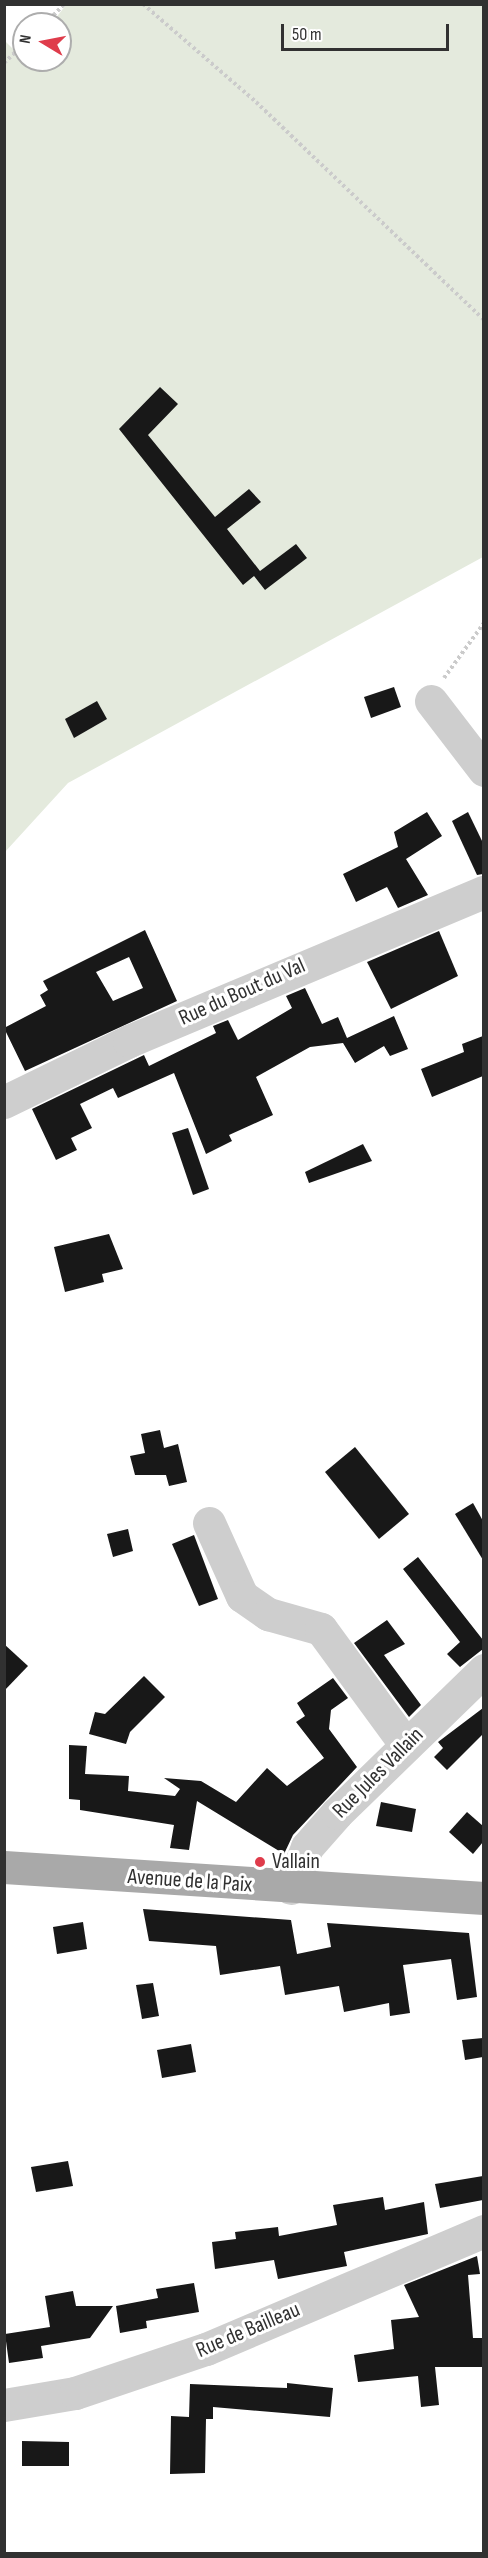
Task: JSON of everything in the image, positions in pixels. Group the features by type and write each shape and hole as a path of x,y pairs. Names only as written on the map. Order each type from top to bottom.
{"main road":[{"name":"Avenue de la Paix","path":"4,1867 291,1888 483,1898"}],"street":[{"path":"431,701 483,770"},
{"name":"Rue du Bout du Val","path":"4,1102 271,979 483,892"},
{"path":"208,1523 242,1596 268,1614 321,1629 406,1745"},
{"name":"Rue Jules Vallain","path":"291,1888 307,1847 483,1670"},
{"name":"Rue de Bailleau","path":"4,2405 75,2393 206,2349 483,2231"}],"path":[{"path":"143,4 256,102 483,320"},
{"path":"431,701 483,623"}],"shaded area":[{"path":"66,5 483,5 483,557 68,783 5,852 4,40 12,48 12,72 72,72 72,12 60,12"}],"building":[{"path":"160,387 178,404 148,435 215,517 249,489 261,502 227,529 260,571 296,544 307,558 265,590 254,576 243,585 119,429"},
{"path":"394,687 401,707 371,718 364,697"},
{"path":"97,701 107,719 74,738 65,719"},
{"path":"427,812 442,836 406,859 428,895 398,908 387,887 356,902 343,874 398,847 394,832"},
{"path":"468,812 483,843 483,874 477,875 452,821"},
{"path":"145,930 177,1001 25,1071 4,1028 46,1006 40,995 48,990 43,981","holes":["129,957 143,988 113,1001 96,972"]},
{"path":"439,931 458,976 391,1009 367,962"},
{"path":"305,988 322,1024 338,1017 347,1038 394,1016 408,1049 390,1056 384,1046 355,1063 343,1043 310,1047 256,1077 273,1115 229,1135 232,1141 206,1154 174,1073 118,1098 113,1088 80,1104 92,1128 71,1138 77,1150 56,1160 32,1109 144,1055 149,1066 216,1033 213,1026 228,1020 238,1040 292,1008 286,996"},
{"path":"483,1036 483,1076 432,1097 421,1069 464,1052 462,1044"},
{"path":"188,1128 209,1189 193,1195 172,1133"},
{"path":"363,1144 372,1161 309,1183 305,1172"},
{"path":"109,1234 123,1269 102,1274 104,1282 65,1292 54,1247"},
{"path":"160,1430 164,1448 178,1444 187,1482 169,1486 166,1475 135,1475 130,1456 145,1453 141,1434"},
{"path":"355,1447 409,1514 379,1539 325,1472"},
{"path":"473,1503 483,1521 483,1560 455,1514"},
{"path":"128,1529 133,1551 113,1557 107,1534"},
{"path":"194,1535 218,1599 199,1606 172,1544"},
{"path":"418,1557 483,1640 483,1649 460,1667 447,1654 460,1642 403,1569"},
{"path":"387,1620 405,1644 384,1655 421,1705 409,1717 354,1643"},
{"path":"4,1644 28,1666 4,1691"},
{"path":"144,1676 165,1697 130,1732 126,1744 89,1734 95,1712 105,1714"},
{"path":"333,1678 348,1698 331,1710 329,1729 357,1767 293,1835 284,1854 197,1801 189,1850 170,1848 174,1825 80,1810 80,1800 69,1799 69,1745 87,1746 85,1774 129,1776 128,1791 175,1796 180,1789 164,1778 201,1781 236,1802 267,1768 287,1786 324,1758 296,1722 305,1716 297,1703"},
{"path":"483,1708 483,1734 447,1770 434,1757 443,1748 438,1742"},
{"path":"381,1802 416,1809 412,1832 376,1826"},
{"path":"467,1812 483,1826 483,1842 473,1854 449,1832"},
{"path":"143,1909 291,1920 297,1954 331,1947 327,1923 469,1933 477,1997 457,2000 451,1959 403,1965 410,2013 390,2016 389,2003 344,2012 339,1986 285,1995 280,1966 220,1975 216,1946 149,1941"},
{"path":"83,1922 87,1949 57,1954 53,1927"},
{"path":"153,1983 159,2016 142,2019 136,1985"},
{"path":"483,2038 483,2057 465,2060 462,2040"},
{"path":"191,2044 196,2072 162,2078 157,2050"},
{"path":"68,2161 73,2186 36,2192 31,2167"},
{"path":"483,2176 483,2200 440,2208 435,2184"},
{"path":"383,2197 385,2210 424,2202 428,2234 344,2252 347,2266 278,2279 274,2260 215,2269 212,2242 236,2239 235,2232 278,2227 279,2236 337,2225 333,2205"},
{"path":"477,2256 480,2274 468,2275 473,2338 483,2338 483,2367 435,2367 439,2405 421,2407 418,2376 358,2382 354,2355 394,2349 391,2320 419,2317 404,2285"},
{"path":"194,2283 199,2312 146,2321 147,2328 120,2333 116,2306 158,2298 156,2289"},
{"path":"73,2291 76,2306 113,2306 90,2338 41,2346 43,2358 9,2363 5,2334 50,2327 45,2296"},
{"path":"287,2383 333,2388 330,2417 213,2407 213,2419 206,2419 205,2473 170,2474 171,2416 189,2417 190,2384 287,2388"},
{"path":"22,2441 69,2442 69,2466 22,2466"}],"place":[{"name":"Vallain","path":"260,1862"}]}
